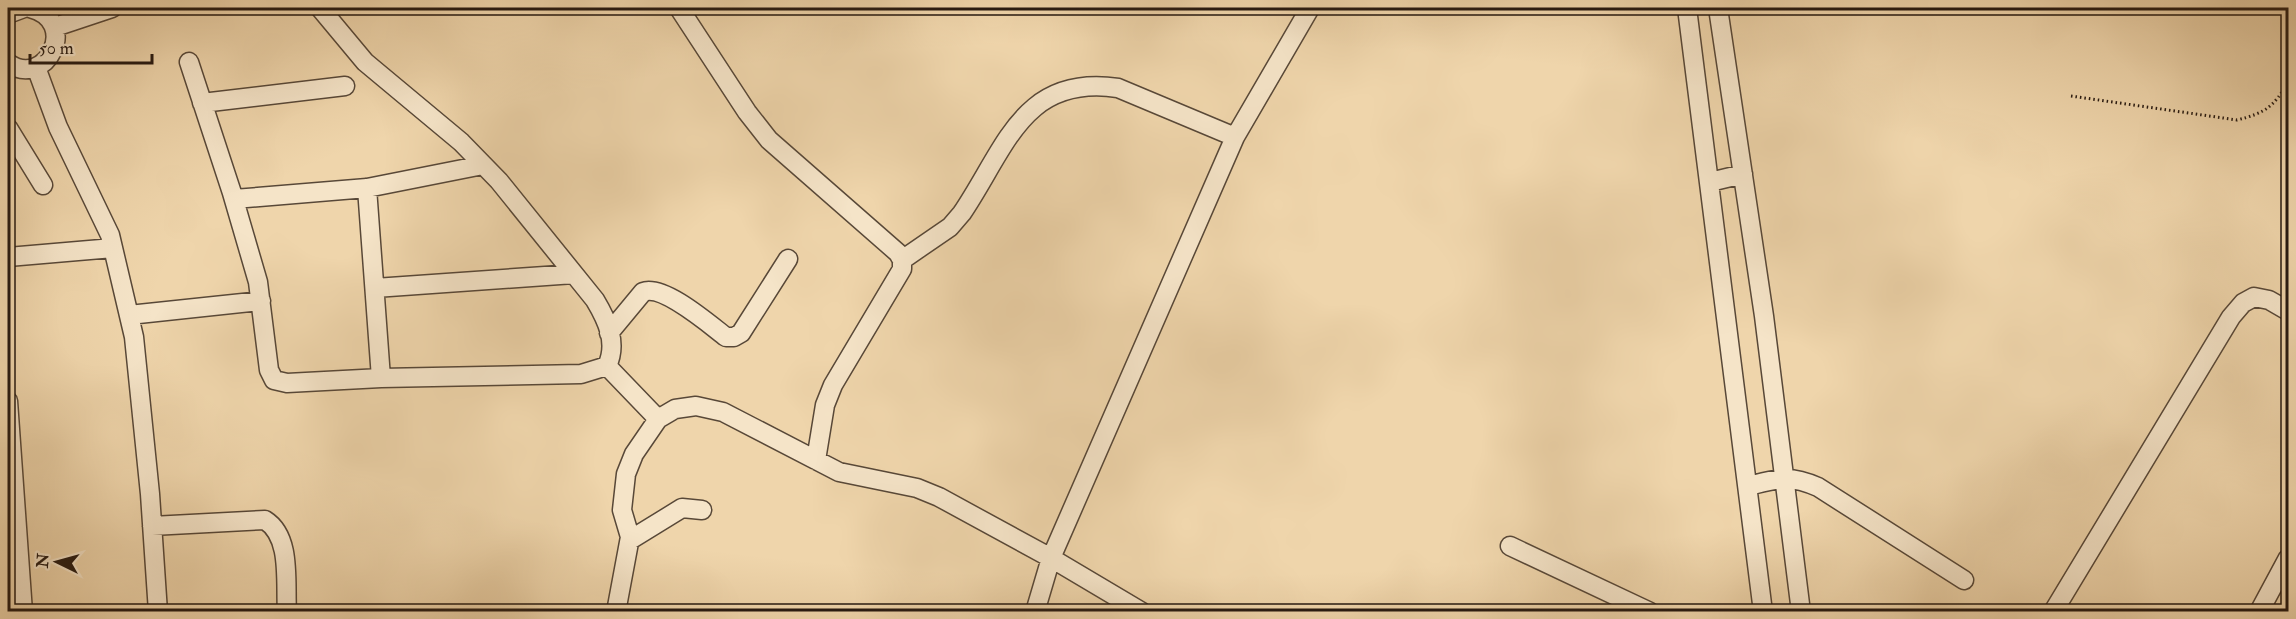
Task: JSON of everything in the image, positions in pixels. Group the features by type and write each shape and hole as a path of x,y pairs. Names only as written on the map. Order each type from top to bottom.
{"street":[{"path":"8,14 35,8 50,18 55,27 53,51 47,60 36,67 25,69 8,63"},
{"path":"55,27 112,8"},
{"path":"320,8 365,62 461,142 483,165 595,300 609,333 612,350 607,366"},
{"path":"679,8 747,112 769,140 898,253 902,260 902,269 833,385 825,405 816,460"},
{"path":"1035,612 1051,558 1235,137 1310,8"},
{"path":"1687,8 1763,612"},
{"path":"1718,8 1743,174 1801,612"},
{"path":"189,62 234,199 261,301 269,370 274,380 287,383 381,378 581,374 607,366"},
{"path":"36,67 58,127 110,235 135,337 158,612"},
{"path":"202,103 345,86"},
{"path":"902,260 950,227 962,213 1024,117 1049,95 1079,86 1118,88 1235,137"},
{"path":"8,128 43,185"},
{"path":"234,199 367,188 483,165"},
{"path":"1710,182 1743,174"},
{"path":"367,188 381,378"},
{"path":"8,257 113,248"},
{"path":"609,333 643,291 649,289 664,294 726,337 734,337 741,333 788,259"},
{"path":"375,288 574,274"},
{"path":"2053,612 2231,317 2243,303 2254,297 2269,300 2289,311"},
{"path":"129,315 261,301"},
{"path":"607,366 658,419"},
{"path":"8,401 14,566 24,612"},
{"path":"616,612 630,540 630,531 622,510 626,474 634,454 658,419 675,409 686,407 723,412 839,472 917,488 939,496 1142,612"},
{"path":"1748,486 1784,477 1800,479 1818,487 1964,580"},
{"path":"630,540 682,508 702,510"},
{"path":"152,526 265,520 276,527 282,538 287,612"},
{"path":"1510,546 1650,612"},
{"path":"2259,612 2289,558"}],"path":[{"path":"2071,96 2237,120 2258,115 2277,103 2289,82"}]}
